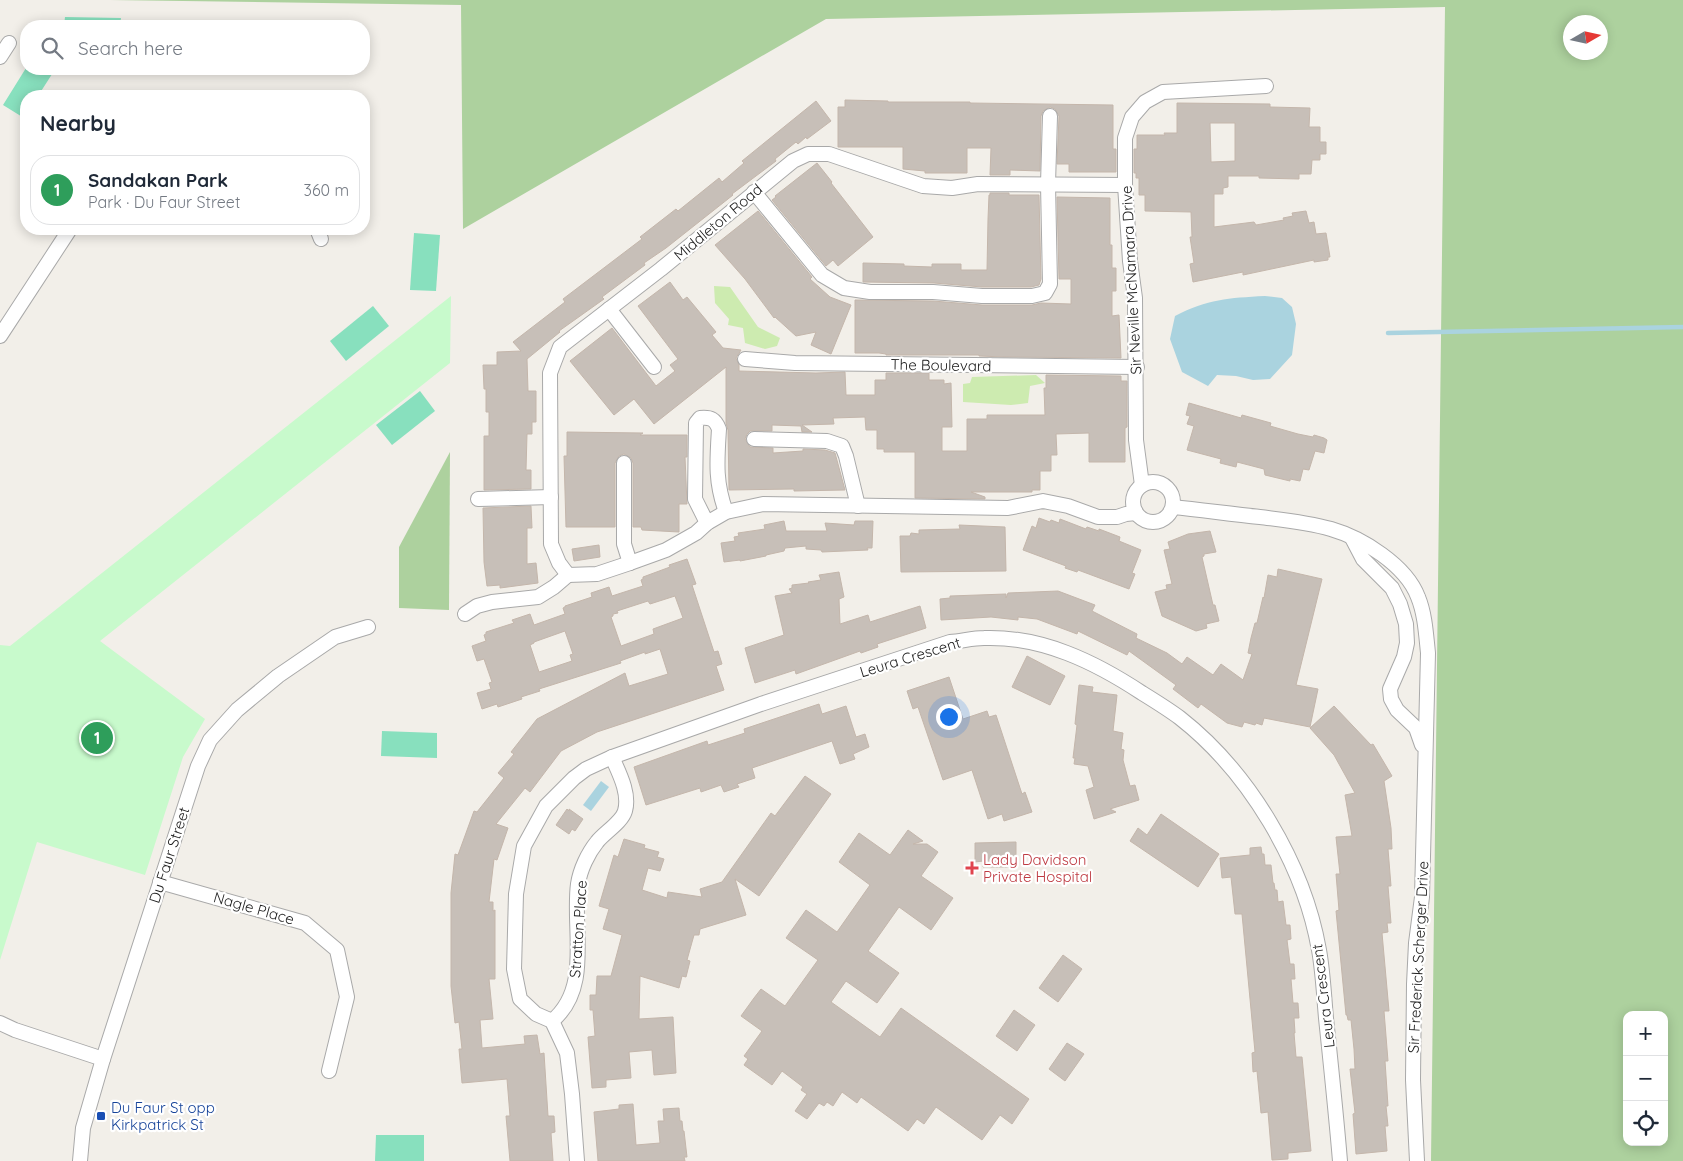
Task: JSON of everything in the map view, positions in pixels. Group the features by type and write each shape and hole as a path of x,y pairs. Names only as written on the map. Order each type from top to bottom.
{"street":[{"path":"0,57 9,43"},
{"name":"Sir Neville McNamara Drive","path":"1142,485 1136,440 1135,298 1130,261 1124,138 1132,117 1145,102 1163,92 1266,86"},
{"path":"754,192 822,275 844,288 870,292 933,292 982,296 1032,296 1045,293 1050,284 1048,184 1050,116"},
{"name":"Middleton Road","path":"568,575 559,563 551,544 550,373 560,347 661,269 793,161 808,154 829,154 923,186 952,188 978,184 1125,185"},
{"path":"0,336 4,321 66,235"},
{"path":"609,309 654,366"},
{"name":"The Boulevard","path":"745,359 804,363 1136,367"},
{"path":"707,523 695,499 696,423 700,418 709,417 716,422 719,429 718,480 726,512"},
{"path":"754,439 827,441 842,446 858,506"},
{"path":"624,464 624,544 630,563"},
{"path":"1158,482 1170,491 1173,498 1173,506 1170,514 1164,519 1157,522 1149,522 1142,519 1136,513 1134,498 1142,485 1158,482"},
{"path":"478,499 550,497"},
{"path":"464,614 477,606 492,602 538,597 568,575 597,574 666,550 696,533 707,523 726,512 763,504 1008,508 1043,501 1068,506 1098,517 1117,517 1136,513"},
{"name":"Sir Frederick Scherger Drive","path":"1173,506 1305,523 1333,530 1371,548 1403,571 1418,596 1425,620 1428,652 1422,897 1416,943 1414,984 1413,1080 1417,1161"},
{"name":"Sir Frederick Scherger Drive","path":"1352,538 1363,560 1392,588 1400,604 1406,624 1407,643 1404,658 1390,689 1391,699 1397,710 1416,728 1425,753"},
{"name":"Du Faur Street","path":"80,1161 84,1128 103,1059 198,766 210,740 237,710 278,676 335,637 368,627"},
{"name":"Leura Crescent","path":"552,1021 536,1014 520,999 514,970 516,894 524,846 546,806 586,768 761,704 950,642 983,638 1008,638 1030,641 1074,655 1104,669 1180,718 1232,768 1254,797 1291,861 1307,903 1319,950 1340,1161"},
{"name":"Stratton Place","path":"552,1021 561,1014 574,990 577,969 578,882 596,842 624,813 626,797 622,780 612,757"},
{"name":"Nagle Place","path":"160,882 305,923 337,950 347,997 329,1071"},
{"path":"552,1021 567,1053 572,1094 576,1161"},
{"path":"0,1024 103,1059"}],"green space":[{"path":"110,0 1683,0 1683,1161 1431,1161 1445,7 826,19 463,229 461,5"},
{"path":"65,17 121,18 121,20 65,20"},
{"path":"22,75 51,75 42,90 20,90 20,116 3,105"},
{"path":"414,233 440,235 436,291 410,290"},
{"path":"714,286 730,287 758,327 780,338 777,346 765,349 745,343 743,328 728,325 729,319 715,303"},
{"path":"451,296 450,363 100,641 205,719 183,757 145,875 37,842 0,960 0,645 10,646"},
{"path":"373,306 389,326 346,361 330,341"},
{"path":"1036,375 1045,383 1030,386 1028,403 1011,405 963,402 963,384 970,383 972,377"},
{"path":"420,391 435,411 392,445 376,425"},
{"path":"450,452 449,610 399,608 399,547"},
{"path":"382,731 437,733 437,758 381,756"},
{"path":"376,1135 424,1135 424,1161 375,1161"}],"water":[{"path":"1265,296 1282,298 1292,307 1296,324 1292,355 1270,379 1253,380 1236,376 1217,375 1208,386 1182,372 1170,339 1175,316 1218,300"},
{"path":"601,781 609,787 591,811 583,805"}],"building":[{"path":"845,100 1113,105 1113,149 1116,149 1116,172 1069,172 1069,164 1057,164 1059,116 1055,109 1050,107 1043,111 1041,116 1040,171 1010,170 1010,175 990,175 991,148 967,148 967,173 925,173 925,171 903,169 903,147 838,147 838,107 845,107"},
{"path":"816,101 831,121 807,139 806,137 798,144 796,142 775,159 776,161 666,248 644,263 645,265 602,297 604,299 559,331 527,359 528,391 536,391 536,422 532,422 532,434 527,434 526,470 531,470 531,489 484,490 484,436 489,436 489,412 486,412 483,365 497,365 497,352 521,351 513,342 565,302 563,299 642,239 640,237 676,209 678,211 719,178 722,182 744,163 742,161"},
{"path":"1177,103 1270,104 1270,107 1310,108 1309,127 1320,127 1320,142 1326,142 1326,154 1320,154 1320,160 1312,160 1311,174 1299,174 1299,179 1228,176 1228,187 1223,188 1223,194 1214,194 1214,227 1254,222 1256,225 1284,220 1283,218 1293,216 1292,213 1306,211 1309,223 1314,222 1316,234 1326,233 1330,257 1328,257 1328,260 1314,262 1314,260 1243,275 1243,272 1193,282 1190,264 1194,263 1190,237 1192,237 1191,212 1145,211 1145,195 1139,195 1139,178 1136,178 1136,173 1134,173 1134,149 1137,149 1137,135 1177,133","holes":["1210,123 1235,123 1235,161 1211,162"]},
{"path":"817,163 873,237 838,266 833,260 826,266 772,200"},
{"path":"990,193 1039,195 1041,279 1039,285 1031,287 982,287 934,283 863,282 863,263 932,267 932,264 961,264 961,270 987,270"},
{"path":"1057,197 1110,198 1110,245 1112,245 1112,268 1116,268 1116,291 1112,291 1112,316 1119,315 1121,358 855,353 855,300 933,301 982,305 1071,304 1071,279 1059,279"},
{"path":"758,211 812,277 810,279 830,297 851,305 831,354 811,345 816,332 796,336 774,318 745,279 715,245"},
{"path":"670,282 683,300 687,297 716,332 712,335 723,348 741,350 736,358 739,371 845,372 846,395 875,395 875,380 886,380 886,373 929,373 929,380 944,380 944,384 951,383 952,427 942,427 942,451 967,451 967,419 987,419 987,415 1045,415 1044,388 1046,388 1046,375 1121,376 1121,381 1127,381 1125,462 1089,462 1089,433 1056,434 1057,455 1051,455 1051,471 1040,471 1040,490 1032,490 1032,492 971,492 985,497 985,499 915,498 915,452 884,452 884,449 877,449 877,430 866,430 865,417 833,418 834,424 802,425 812,432 802,432 801,426 772,425 772,431 750,431 745,439 750,447 773,448 773,453 803,451 803,449 825,450 835,453 845,490 729,490 726,367 654,424 634,399 614,415 570,361 612,328 656,386 675,371 670,365 678,359 638,306"},
{"path":"1189,403 1241,418 1242,415 1271,423 1270,426 1298,434 1324,438 1327,440 1324,453 1315,451 1309,470 1303,469 1300,481 1290,479 1290,481 1265,475 1264,469 1237,462 1236,467 1220,463 1221,459 1187,450 1194,426 1187,424 1190,416 1186,415"},
{"path":"567,432 687,435 687,457 685,457 687,504 679,504 679,532 642,530 641,527 633,527 633,463 631,458 624,454 619,456 615,463 615,527 566,527 564,456 567,456"},
{"path":"531,506 532,528 527,528 527,564 536,563 538,583 500,588 500,585 487,586 484,562 483,508"},
{"path":"1039,518 1059,523 1060,519 1086,529 1087,527 1099,531 1099,529 1120,537 1119,541 1141,550 1132,573 1135,574 1129,589 1078,570 1077,572 1065,568 1066,566 1023,550 1032,526 1036,528"},
{"path":"784,521 786,531 827,531 825,523 854,525 855,521 873,521 872,548 867,548 868,550 822,552 821,550 806,549 806,546 785,548 784,551 766,556 724,562 721,543 735,541 734,537 739,536 738,533 765,529 764,525"},
{"path":"959,525 1005,527 1006,571 901,572 900,536 910,536 911,533 919,534 919,530 960,529"},
{"path":"1210,531 1216,552 1204,554 1202,557 1213,605 1215,605 1219,621 1206,624 1207,628 1196,631 1162,616 1155,592 1167,589 1166,585 1172,584 1164,550 1170,549 1168,542 1188,534"},
{"path":"599,545 600,557 574,561 572,549"},
{"path":"687,559 696,584 692,585 714,652 718,651 722,664 716,666 724,690 597,732 561,751 530,792 525,788 496,824 508,828 497,860 494,859 489,902 493,902 493,911 495,910 495,979 489,979 493,1019 480,1020 482,1048 525,1044 524,1036 537,1035 540,1054 544,1053 548,1116 554,1116 555,1132 551,1133 553,1161 510,1161 506,1116 510,1116 507,1079 462,1083 459,1049 462,1049 459,1022 455,1023 451,986 451,893 455,854 458,855 474,811 477,812 504,778 498,773 514,754 511,752 537,719 625,673 629,686 668,674 660,649 645,654 645,652 620,661 621,663 539,689 540,691 521,697 522,699 498,707 497,704 482,709 477,693 491,689 489,683 492,682 484,659 477,661 472,646 486,641 484,635 486,632 514,623 512,620 530,614 534,625 565,614 563,608 565,606 592,597 591,593 609,587 612,596 643,586 641,580 643,577 670,567 669,565","holes":["675,596 683,618 653,629 654,634 621,646 611,617 613,614 648,601 650,604","565,631 573,654 570,655 572,661 539,672 530,645"]},
{"path":"1278,569 1322,579 1296,685 1318,689 1310,727 1264,718 1262,725 1244,722 1242,727 1227,723 1201,704 1198,708 1173,689 1176,685 1129,651 1127,655 1078,631 1077,634 1037,619 1018,617 1018,620 991,617 941,620 940,599 950,598 950,596 1006,594 1006,598 1008,593 1058,591 1095,605 1092,611 1137,634 1136,638 1167,653 1182,664 1187,657 1213,675 1221,664 1243,680 1252,654 1248,653 1251,638 1264,598 1268,575 1277,577"},
{"path":"839,572 844,597 839,599 840,624 868,615 870,622 920,606 926,628 877,644 878,647 861,653 860,651 796,674 795,670 755,683 745,648 784,635 775,596 792,593 789,589 792,588 792,585 821,580 819,575"},
{"path":"1027,656 1065,676 1050,705 1012,687"},
{"path":"949,677 963,719 987,711 989,717 996,715 1022,794 1025,792 1032,812 1004,821 1002,814 988,819 972,770 943,780 918,707 913,709 907,691"},
{"path":"1079,685 1093,687 1092,692 1117,695 1113,731 1123,733 1121,749 1124,750 1123,760 1130,786 1135,785 1139,800 1110,809 1116,812 1094,819 1086,790 1094,787 1088,766 1074,764 1075,758 1073,758"},
{"path":"819,704 822,714 846,706 856,737 865,734 869,747 853,754 855,759 840,764 832,741 752,768 755,778 737,784 739,787 724,792 721,785 701,792 700,788 646,805 634,767 707,741 708,745 745,733 744,729"},
{"path":"1334,706 1371,745 1373,744 1392,776 1384,781 1392,849 1388,849 1391,923 1387,923 1388,932 1382,933 1389,1011 1384,1011 1388,1061 1385,1061 1388,1106 1386,1106 1388,1126 1385,1126 1387,1151 1356,1154 1353,1114 1355,1113 1350,1069 1355,1069 1354,1049 1351,1020 1348,1020 1346,1015 1336,911 1339,910 1336,874 1340,874 1336,837 1352,836 1345,795 1355,793 1334,755 1310,728"},
{"path":"805,776 831,794 759,896 735,879 746,915 700,929 699,935 694,935 687,960 690,961 686,977 682,976 679,988 640,976 639,1019 673,1017 676,1073 654,1075 652,1050 629,1052 631,1078 606,1080 606,1087 592,1088 588,1037 595,1036 593,1010 590,1010 590,995 596,995 597,976 611,976 622,935 603,929 609,909 599,906 614,855 618,857 624,839 645,845 644,848 659,852 657,857 664,859 660,871 648,868 642,890 667,898 668,892 702,897 700,889 722,882 771,813 775,816"},
{"path":"567,809 583,819 575,831 572,829 569,834 556,825"},
{"path":"1161,814 1219,854 1198,887 1130,841 1138,828 1147,835"},
{"name":"Lady Davidson Private Hospital","path":"908,830 923,841 913,844 927,844 938,852 921,876 953,898 931,930 899,907 868,951 899,973 877,1003 846,981 831,1002 880,1037 901,1008 1029,1099 1012,1124 1000,1115 982,1140 936,1107 924,1124 917,1119 908,1131 861,1097 857,1103 842,1092 833,1106 827,1102 824,1106 819,1103 807,1119 795,1111 807,1094 801,1090 803,1087 782,1071 772,1085 744,1065 748,1059 744,1056 762,1031 741,1016 761,989 785,1006 818,960 786,938 806,910 837,932 870,885 839,862 859,833 890,855"},
{"path":"1016,842 1016,861 1013,861 1013,867 983,867 983,861 975,862 975,843"},
{"path":"1261,847 1265,865 1271,865 1278,902 1283,901 1286,925 1290,925 1291,939 1287,940 1290,964 1294,964 1295,979 1291,979 1293,1003 1298,1003 1299,1018 1294,1018 1296,1057 1302,1057 1311,1151 1288,1153 1288,1159 1272,1160 1268,1112 1261,1113 1257,1071 1253,1072 1252,1053 1255,1052 1242,914 1235,914 1231,877 1222,878 1220,858 1250,855 1250,848"},
{"path":"1063,955 1082,969 1058,1002 1039,988"},
{"path":"1014,1010 1035,1025 1017,1051 996,1036"},
{"path":"1067,1043 1084,1054 1065,1081 1049,1069"},
{"path":"633,1104 636,1145 660,1143 658,1121 664,1121 663,1109 679,1108 687,1157 684,1157 685,1161 598,1161 594,1112 619,1109 619,1105"}],"waterway":[{"path":"1388,333 1683,327"}],"place":[{"name":"Sandakan Park","path":"97,738"},
{"name":"Lady Davidson Private Hospital","path":"972,868"},
{"name":"Du Faur St opp Kirkpatrick St","path":"101,1116"}]}
